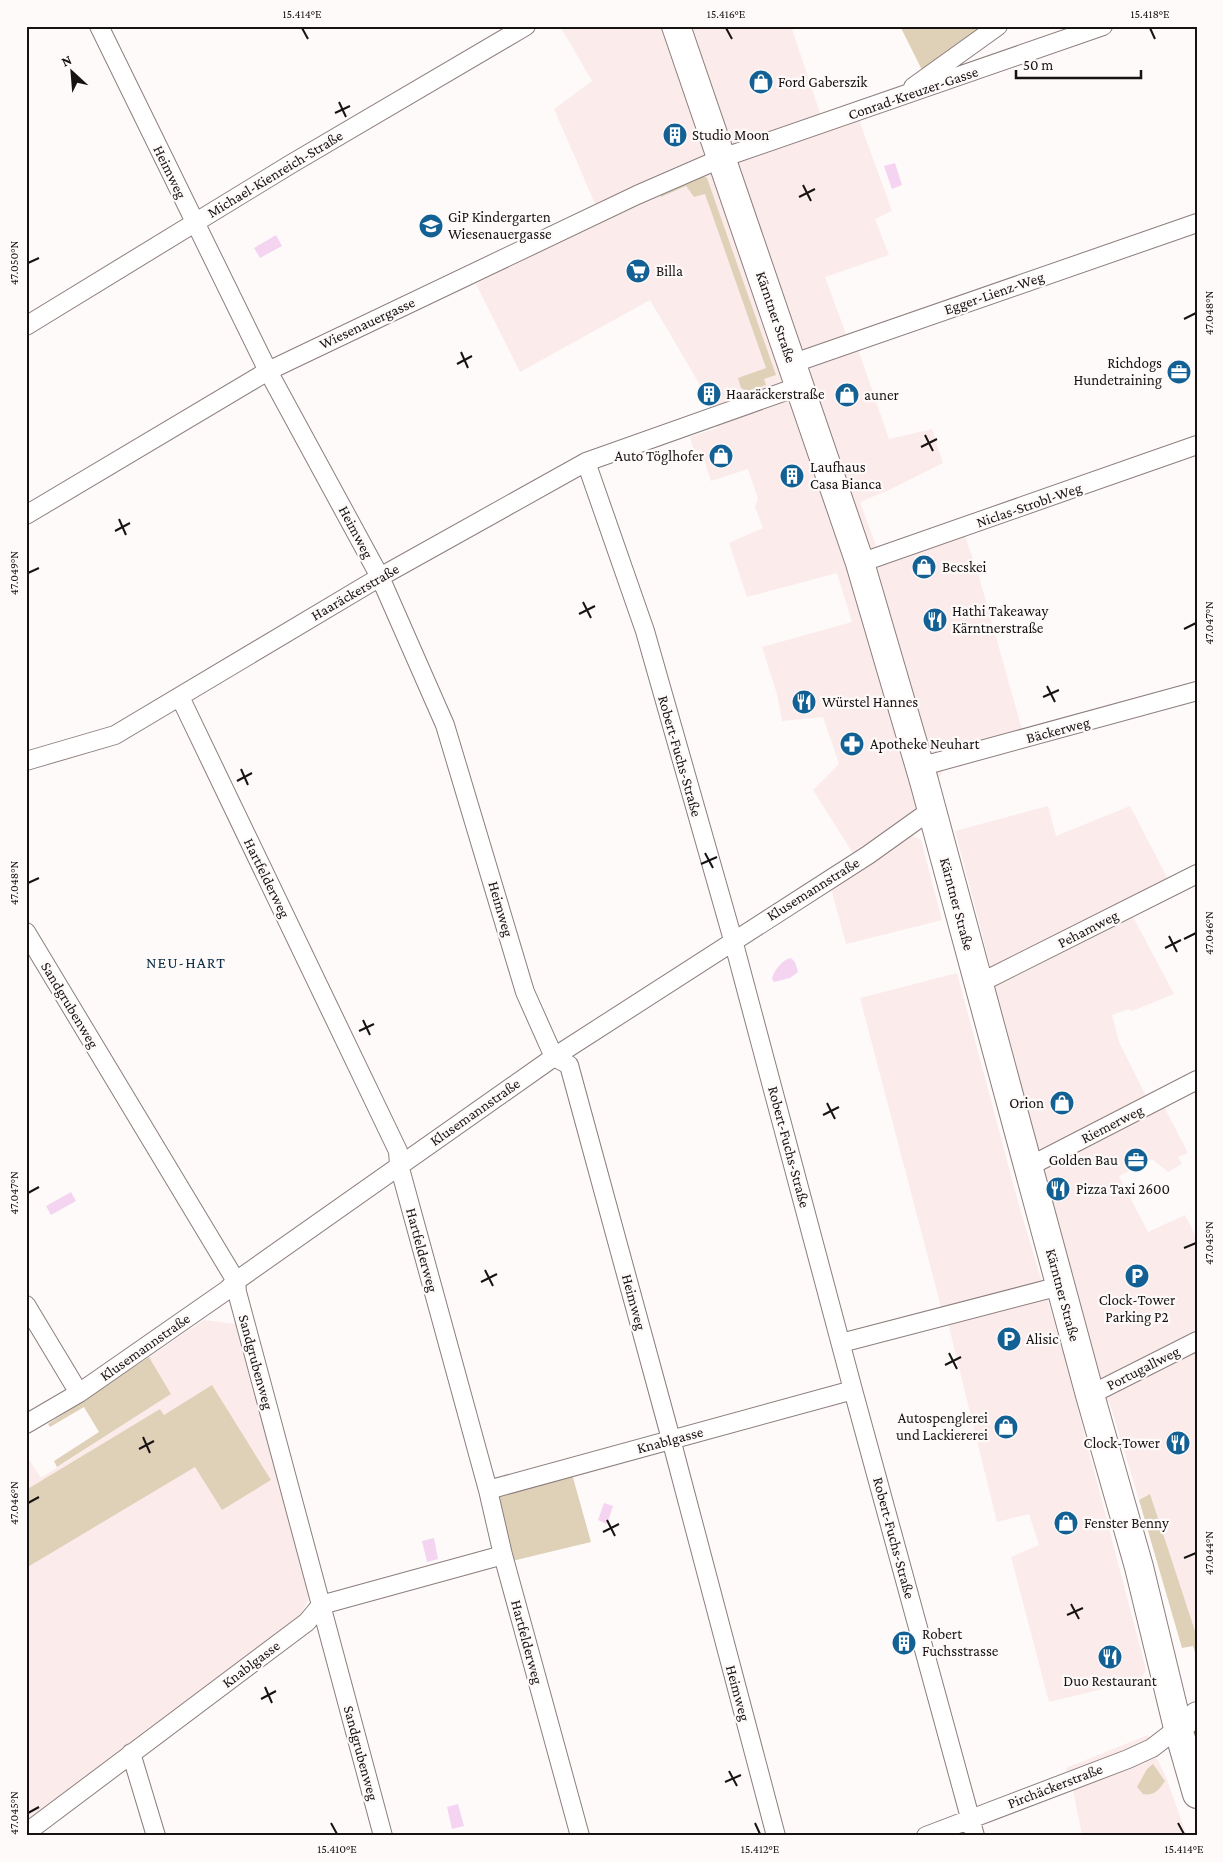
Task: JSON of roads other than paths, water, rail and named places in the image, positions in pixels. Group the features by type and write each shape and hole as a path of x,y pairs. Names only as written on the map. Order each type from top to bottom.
{"main road":[{"name":"Kärntner Straße","path":"676,26 860,563 931,810 1090,1395 1139,1567 1188,1721 1197,1794"}],"street":[{"name":"Heimweg","path":"99,26 268,371 380,577 445,725 525,992 554,1057 569,1065 672,1439 776,1836"},
{"name":"Michael-Kienreich-Straße","path":"26,326 194,222 526,26"},
{"path":"897,99 998,26"},
{"name":"Conrad-Kreuzer-Gasse","path":"722,158 897,99 1103,26"},
{"name":"Wiesenauergasse","path":"26,515 268,371 637,195 722,158"},
{"name":"Egger-Lienz-Weg","path":"796,375 1197,223"},
{"name":"Haaräckerstraße","path":"26,761 115,735 380,577 586,462 796,375"},
{"name":"Niclas-Strobl-Weg","path":"860,563 1197,445"},
{"name":"Robert-Fuchs-Straße","path":"586,462 644,631 733,940 853,1390 972,1818 975,1836"},
{"name":"Bäckerweg","path":"919,767 1042,735 1197,691"},
{"name":"Hartfelderweg","path":"180,697 398,1151 399,1165 580,1836"},
{"name":"Klusemannstraße","path":"26,1424 79,1393 554,1057 868,854 931,810"},
{"name":"Pehamweg","path":"978,984 1197,874"},
{"name":"Sandgrubenweg","path":"26,932 236,1281 237,1292 383,1836"},
{"name":"Riemerweg","path":"1028,1167 1197,1080"},
{"path":"842,1343 1060,1286"},
{"path":"26,1305 79,1393"},
{"name":"Portugallweg","path":"1090,1395 1197,1341"},
{"name":"Knablgasse","path":"488,1490 853,1390"},
{"path":"321,1605 503,1555"},
{"name":"Knablgasse","path":"26,1833 307,1622 321,1605"},
{"name":"Pirchäckerstraße","path":"926,1836 1152,1748 1188,1721"},
{"path":"131,1754 156,1836"}],"place":[{"name":"Ford Gaberszik","path":"761,82"},
{"name":"Studio Moon","path":"675,135"},
{"name":"GiP Kindergarten Wiesenauergasse","path":"431,226"},
{"name":"Billa","path":"638,271"},
{"name":"Richdogs Hundetraining","path":"1179,372"},
{"name":"Haaräckerstraße","path":"709,394"},
{"name":"auner","path":"847,395"},
{"name":"Auto Töglhofer","path":"721,456"},
{"name":"Laufhaus Casa Bianca","path":"792,476"},
{"name":"Becskei","path":"924,567"},
{"name":"Hathi Takeaway Kärntnerstraße","path":"935,620"},
{"name":"Würstel Hannes","path":"804,702"},
{"name":"Apotheke Neuhart","path":"852,744"},
{"name":"Orion","path":"1062,1103"},
{"name":"Golden Bau","path":"1136,1160"},
{"name":"Pizza Taxi 2600","path":"1058,1189"},
{"name":"Clock-Tower Parking P2","path":"1137,1276"},
{"name":"Alisic","path":"1009,1339"},
{"name":"Autospenglerei und Lackiererei","path":"1006,1427"},
{"name":"Clock-Tower","path":"1178,1443"},
{"name":"Fenster Benny","path":"1066,1523"},
{"name":"Robert Fuchsstrasse","path":"904,1643"},
{"name":"Duo Restaurant","path":"1110,1657"}],"district":[{"name":"NEU-HART","path":"186,962"}]}
